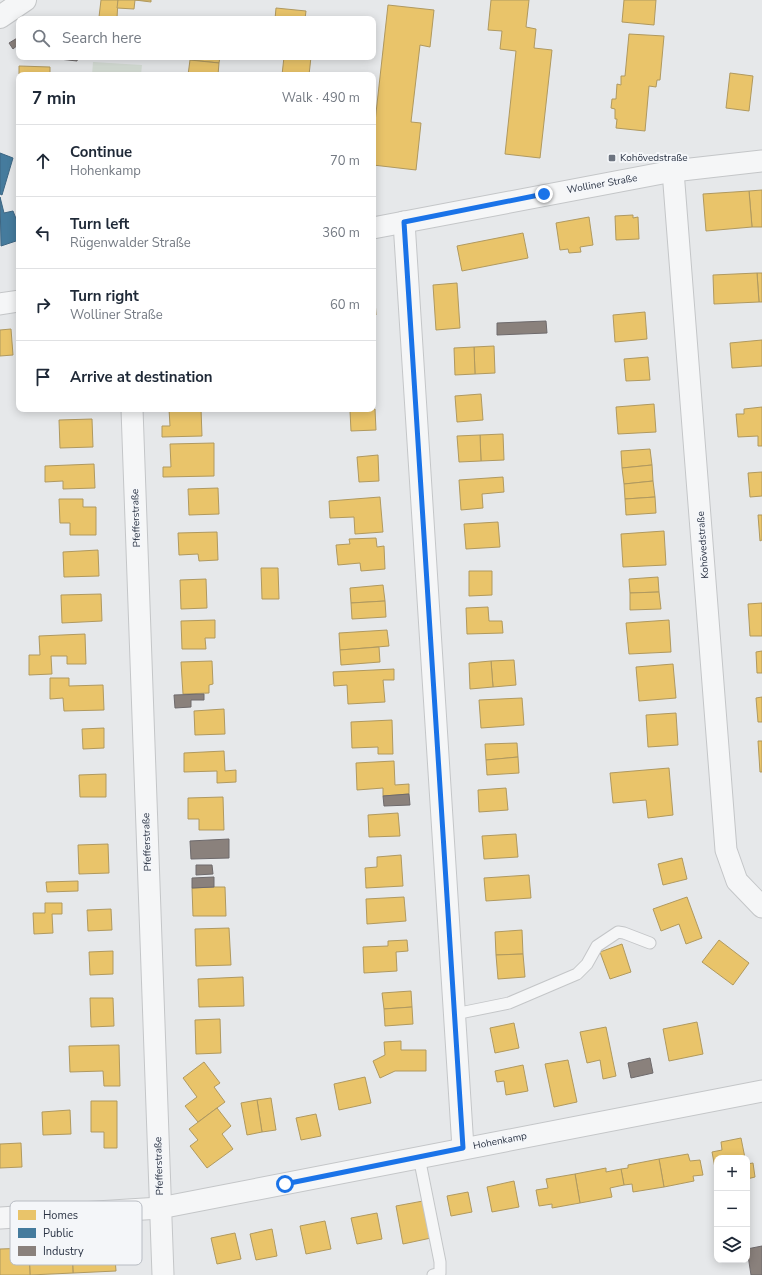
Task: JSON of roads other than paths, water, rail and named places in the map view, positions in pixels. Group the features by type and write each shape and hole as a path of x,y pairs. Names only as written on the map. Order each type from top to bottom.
{"street":[{"path":"0,17 25,0"},
{"name":"Wolliner Straße","path":"376,227 673,171 762,161"},
{"name":"Kohövedstraße","path":"673,171 726,850 737,881 762,907"},
{"path":"404,222 463,1148"},
{"path":"0,304 16,301"},
{"name":"Pfefferstraße","path":"132,412 163,1275"},
{"name":"Hohenkamp","path":"142,1209 160,1208 762,1091"},
{"name":"Hohenkamp","path":"0,1218 10,1217"}],"lane":[{"path":"455,1014 509,1003 576,974 587,964 597,946 618,932 650,943"},
{"path":"420,1157 440,1262 440,1273 433,1275"}],"place":[{"name":"Kohövedstraße","path":"612,158"}]}
